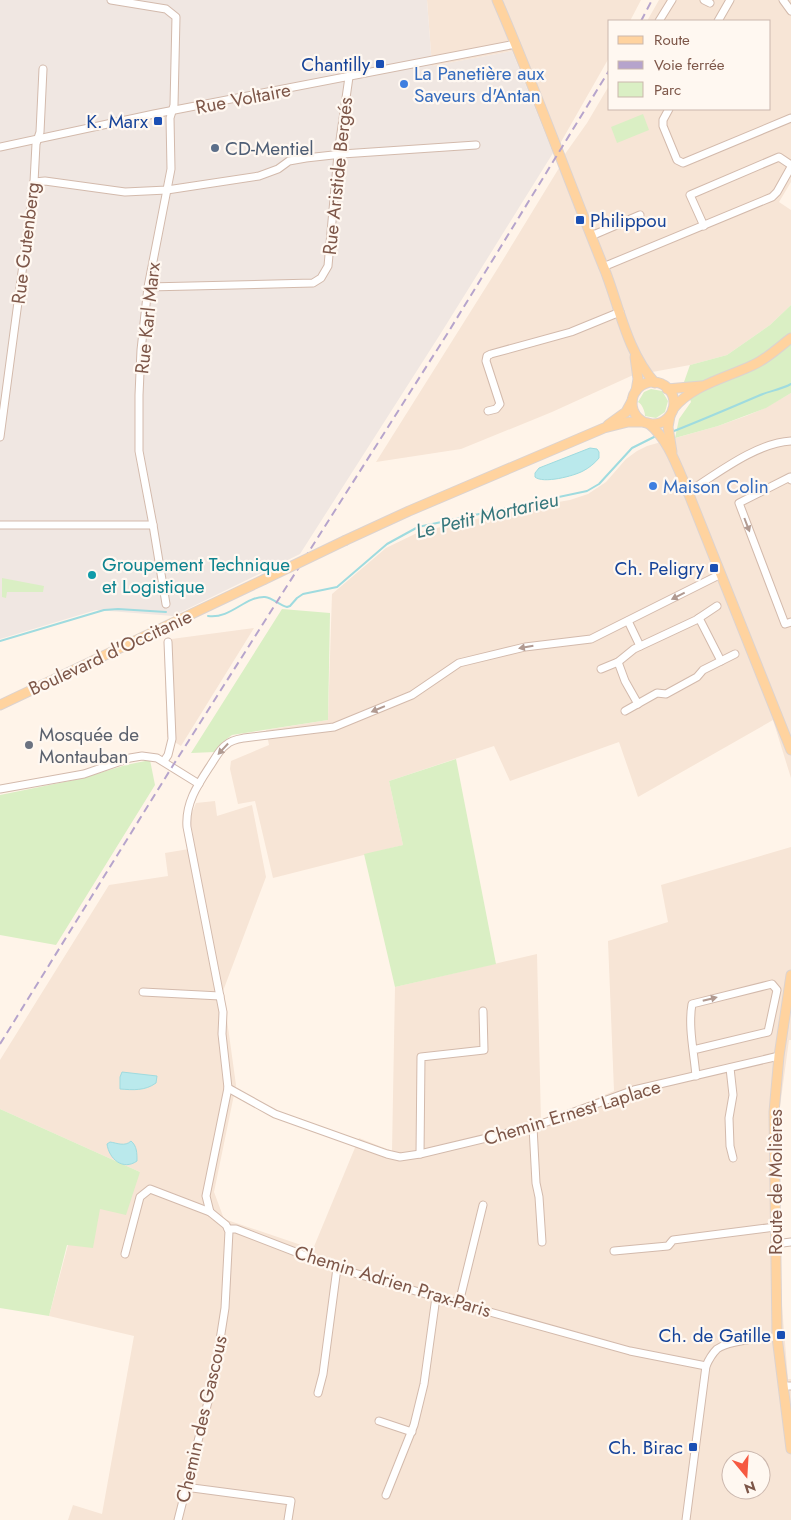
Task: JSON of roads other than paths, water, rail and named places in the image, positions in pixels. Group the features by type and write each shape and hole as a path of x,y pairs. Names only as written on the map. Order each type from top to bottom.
{"main road":[{"path":"497,0 604,267 633,347 646,372 656,383 668,389 703,386"},
{"path":"645,422 661,422 681,400 703,386 755,364 791,338"},
{"path":"633,347 638,379 634,397 636,415 657,431 673,458 791,750"},
{"path":"634,397 642,386 656,383"},
{"path":"668,389 674,400 668,427 673,458"},
{"name":"Boulevard d'Occitanie","path":"604,428 626,412 634,397"},
{"name":"Boulevard d'Occitanie","path":"0,705 409,511 604,428 628,422 645,422"},
{"name":"Route de Molières","path":"791,975 779,1056 774,1112 774,1227 777,1336 787,1386 791,1449"}],"street":[{"name":"Rue Karl Marx","path":"111,0 166,9 176,17 174,106 170,118 170,169 148,287 141,350 139,451 166,604"},
{"path":"660,20 672,0"},
{"path":"719,20 730,0"},
{"path":"783,0 791,10"},
{"name":"Rue Voltaire","path":"0,147 172,111 516,44"},
{"name":"Rue Gutenberg","path":"0,437 40,132 43,69"},
{"name":"Rue Aristide Bergés","path":"148,287 313,283 321,278 328,266 338,154 349,77"},
{"path":"668,110 663,120 663,126 677,160 683,162 791,118"},
{"path":"34,182 44,181 125,192 167,190 259,176 278,169 289,162 338,154 476,145"},
{"path":"604,267 704,226 772,197 777,192 791,166 779,157 690,195 704,226"},
{"path":"591,236 640,215"},
{"path":"488,411 496,409 500,404 486,361 487,356 571,332 620,312"},
{"path":"688,492 759,448 781,441 791,441"},
{"path":"791,480 790,477 739,503 785,624 791,622"},
{"path":"0,525 153,525"},
{"path":"210,1212 206,1196 228,1088 222,1034 223,1012 186,816 198,784 221,750 230,742 244,738 334,727 412,695 459,663 525,647 591,639 721,574"},
{"path":"601,669 618,662 640,646 699,618 717,606"},
{"path":"699,618 721,661"},
{"path":"628,621 640,646"},
{"path":"164,761 172,738 168,642"},
{"path":"625,711 657,694 666,694 697,677 703,670 735,654"},
{"path":"618,662 625,681 638,704"},
{"path":"0,789 84,774 130,758 142,756 164,761 198,784"},
{"path":"693,1050 768,1032 777,990 772,984 692,1004 690,1014 693,1050 696,1076"},
{"path":"143,992 220,996"},
{"path":"420,1154 421,1057 484,1050 483,1011"},
{"name":"Chemin Ernest Laplace","path":"228,1088 275,1114 394,1156 409,1156 533,1127 634,1090 779,1056"},
{"path":"730,1068 733,1096 729,1118 730,1146 733,1158"},
{"path":"533,1127 536,1183 540,1197 542,1242"},
{"path":"125,1254 140,1197 150,1189 210,1212"},
{"path":"459,1303 483,1205"},
{"name":"Chemin Adrien Prax-Paris","path":"210,1212 226,1225 228,1229 236,1229 337,1268 630,1351 706,1366"},
{"path":"614,1251 668,1246 673,1240 774,1227"},
{"name":"Chemin des Gascous","path":"178,1520 214,1378 225,1308 228,1229"},
{"path":"775,1244 791,1242"},
{"path":"318,1393 323,1374 337,1268"},
{"path":"386,1495 412,1432 424,1384 436,1297"},
{"path":"686,1520 706,1366 713,1353 721,1347 777,1336"},
{"path":"379,1421 412,1432"},
{"path":"185,1487 291,1501 288,1520"}],"water":[{"path":"590,448 597,449 599,458 583,471 566,477 545,480 535,477 535,473 539,468"},
{"path":"122,1072 157,1076 156,1083 143,1089 120,1089"},
{"path":"131,1141 136,1147 137,1161 127,1165 114,1159 107,1144 110,1142 124,1144"}],"waterway":[{"name":"Le Petit Mortarieu","path":"674,431 762,394 791,384"},
{"name":"Le Petit Mortarieu","path":"208,616 224,614 251,600 265,597 287,607 303,594 337,587 387,544 418,527 587,491 599,484 632,448 654,437"},
{"name":"Le Petit Mortarieu","path":"0,641 104,610 166,612"}],"railway":[{"path":"642,20 652,0"},
{"path":"0,1044 172,767 449,331 608,72"}],"place":[{"name":"Chantilly","path":"380,64"},
{"name":"La Panetière aux Saveurs d'Antan","path":"404,84"},
{"name":"K. Marx","path":"158,121"},
{"name":"CD-Mentiel","path":"215,148"},
{"name":"Philippou","path":"580,220"},
{"name":"Maison Colin","path":"653,486"},
{"name":"Ch. Peligry","path":"714,568"},
{"name":"Groupement Technique et Logistique","path":"92,575"},
{"name":"Mosquée de Montauban","path":"29,745"},
{"name":"Ch. de Gatille","path":"781,1335"},
{"name":"Ch. Birac","path":"693,1447"}]}
